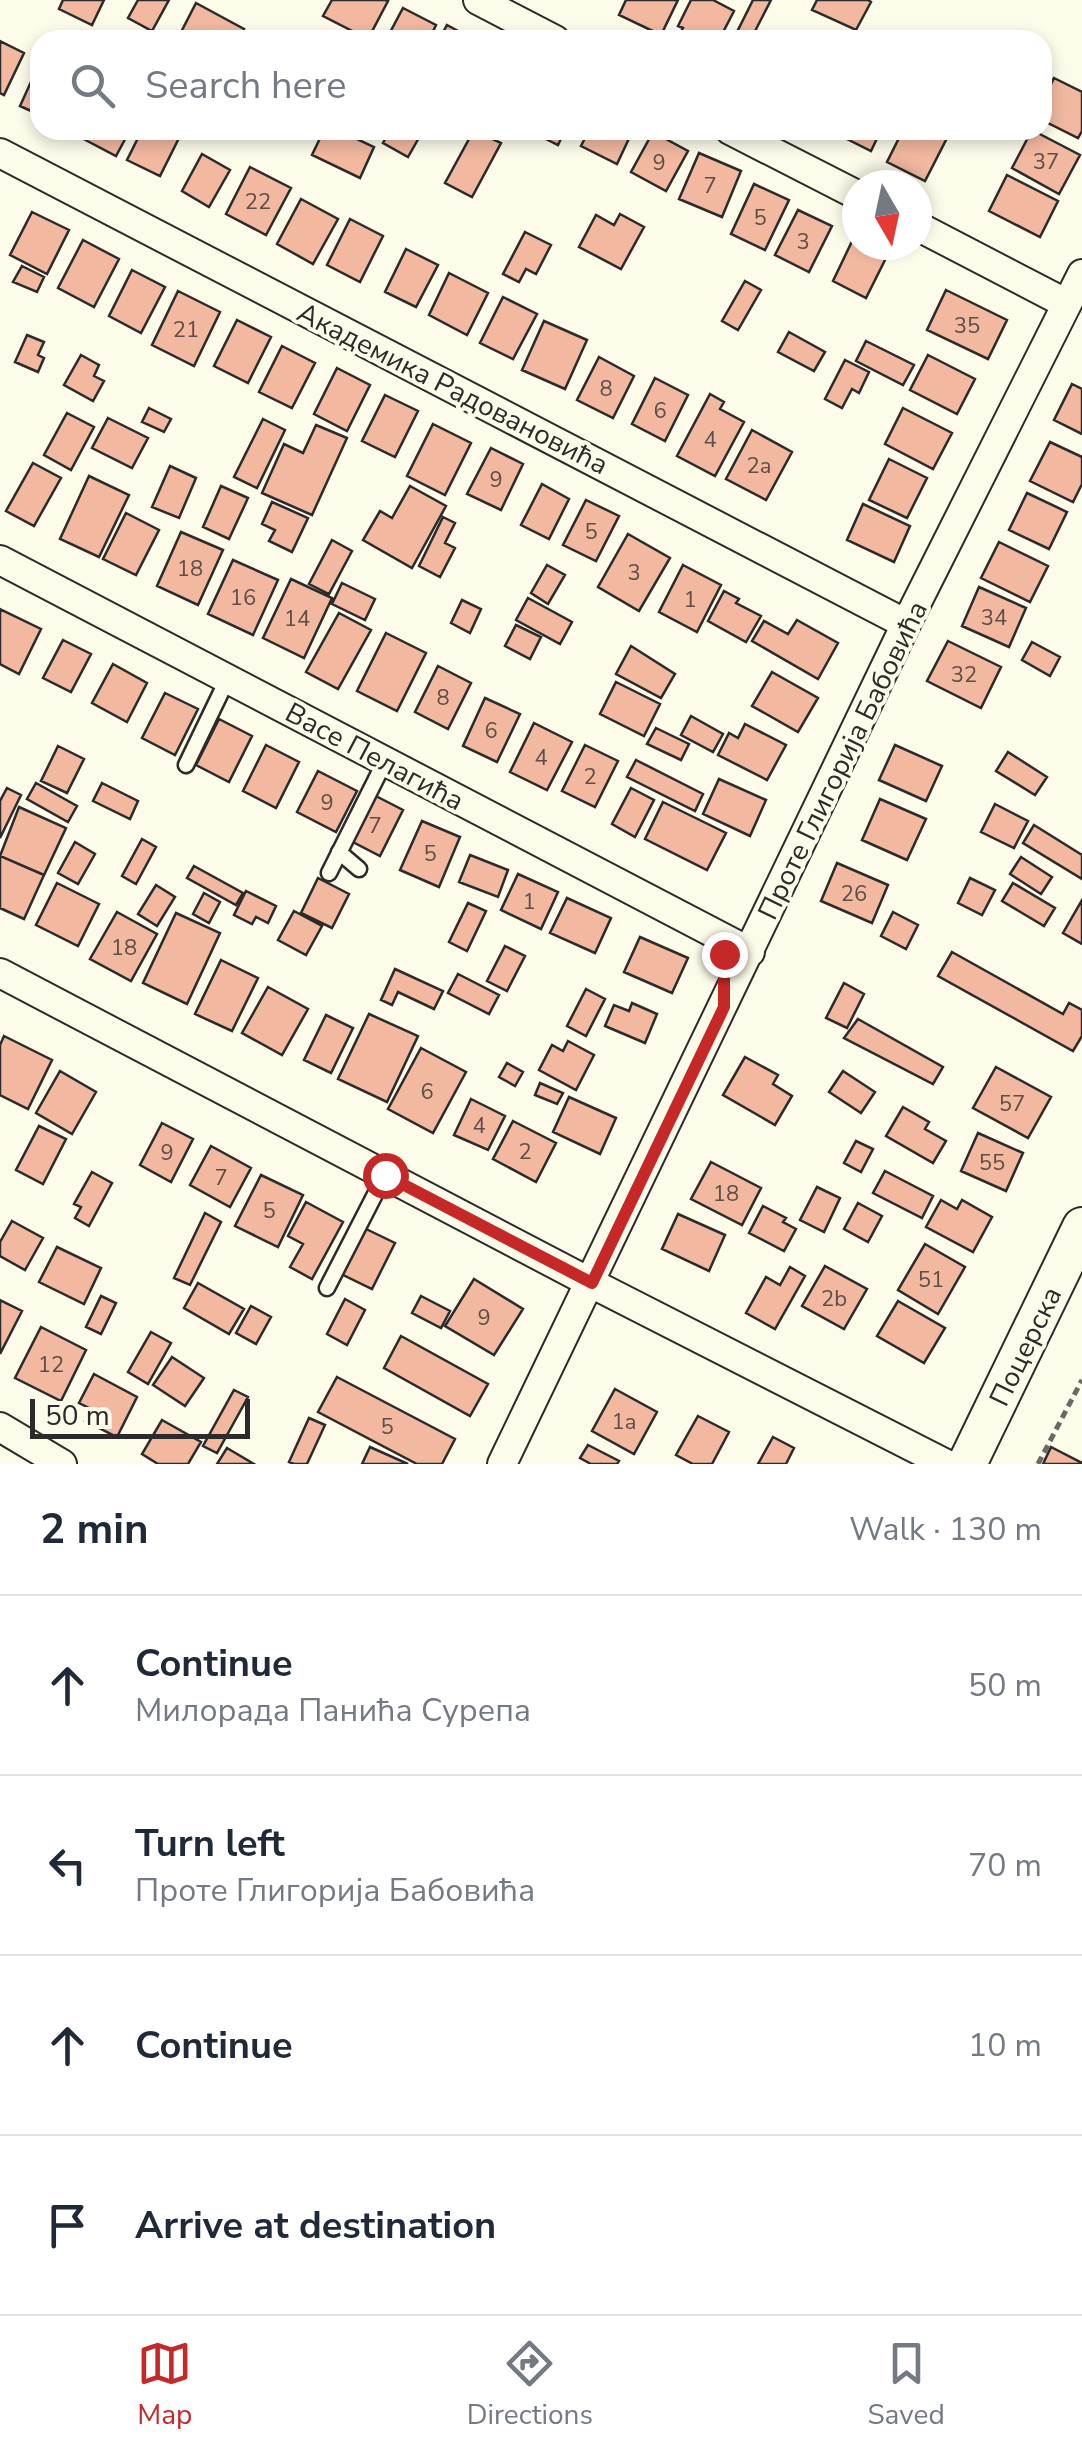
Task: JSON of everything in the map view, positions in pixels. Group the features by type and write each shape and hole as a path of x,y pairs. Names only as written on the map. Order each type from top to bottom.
{"main road":[{"name":"Поцерска","path":"967,1464 1082,1227"}],"street":[{"path":"478,0 536,30"},
{"path":"750,140 842,187"},
{"name":"Академика Радовановића","path":"0,153 906,624"},
{"path":"932,234 1068,304"},
{"name":"Проте Глигорија Бабовића","path":"502,1464 906,624 1082,274"},
{"name":"Васе Пелагића","path":"0,560 750,952"},
{"path":"724,1007 724,954 714,934 744,927 770,911"},
{"path":"0,973 946,1464"},
{"path":"0,1428 62,1464"}],"lane":[{"path":"186,765 227,680"},
{"path":"329,873 384,762"},
{"path":"339,852 359,870"},
{"path":"327,1288 385,1175"}],"path":[{"path":"1038,1464 1082,1380"}],"building":[{"path":"63,0 104,0 92,25 59,9"},
{"path":"138,0 169,0 153,30 128,18"},
{"path":"332,0 388,1 373,30 350,30 323,16"},
{"path":"626,0 678,0 663,30 650,30 619,15"},
{"path":"691,0 713,0 734,11 724,30 682,30 678,26"},
{"path":"753,0 771,0 756,30 738,30"},
{"path":"817,0 871,2 856,30 812,10"},
{"path":"196,3 244,29 243,30 182,30"},
{"path":"403,8 436,25 434,30 391,30"},
{"path":"0,41 24,53 4,95 0,93"},
{"path":"1054,78 1082,92 1082,131 1078,138 1052,125"},
{"path":"30,84 30,110 20,106"},
{"path":"86,140 125,140 116,156"},
{"path":"137,140 178,140 160,176 127,160"},
{"path":"319,140 359,140 374,147 360,178 312,155"},
{"path":"385,140 418,140 408,157 383,143"},
{"path":"469,140 501,143 472,197 445,183"},
{"path":"584,140 628,140 617,164 581,146"},
{"path":"649,140 668,140 688,151 666,191 631,172"},
{"path":"849,140 876,140 871,151"},
{"path":"898,140 946,140 931,170 903,170 887,162"},
{"path":"1027,140 1051,140 1080,155 1059,194 1012,168"},
{"path":"699,153 741,171 722,217 679,199"},
{"path":"202,154 230,170 209,207 182,191"},
{"path":"250,167 291,188 266,235 226,214"},
{"path":"1007,175 1058,201 1040,237 989,211"},
{"path":"754,184 789,200 765,250 731,234"},
{"path":"301,199 338,219 313,264 277,244"},
{"path":"798,210 832,226 809,272 775,255"},
{"path":"32,212 69,230 47,274 10,255"},
{"path":"620,214 644,227 621,269 579,247 596,215 614,225"},
{"path":"350,219 383,236 360,282 327,265"},
{"path":"525,232 551,245 536,274 526,269 519,282 503,274"},
{"path":"83,240 119,259 94,307 58,288"},
{"path":"406,249 438,265 416,307 385,292"},
{"path":"843,260 885,260 866,298 833,281"},
{"path":"22,266 44,277 37,292 13,282"},
{"path":"132,270 165,287 141,333 109,316"},
{"path":"449,273 488,293 467,335 429,315"},
{"path":"745,281 761,290 738,330 722,321"},
{"path":"946,290 1007,320 988,359 927,330"},
{"path":"178,291 220,312 194,366 152,345"},
{"path":"503,297 537,314 513,359 480,343"},
{"path":"237,320 271,337 248,383 214,366"},
{"path":"544,321 587,340 565,389 522,370"},
{"path":"789,332 825,352 814,371 778,352"},
{"path":"27,335 44,342 38,355 44,358 38,372 15,362"},
{"path":"866,341 914,365 903,385 856,361"},
{"path":"282,346 315,363 292,408 259,392"},
{"path":"81,355 99,365 94,376 104,381 93,401 64,385"},
{"path":"928,355 975,379 957,414 910,390"},
{"path":"599,357 634,376 613,418 577,400"},
{"path":"845,360 869,372 859,393 852,389 842,408 825,399"},
{"path":"337,368 370,385 347,431 314,414"},
{"path":"655,378 688,395 665,441 632,424"},
{"path":"1072,384 1082,389 1082,434 1054,420"},
{"path":"710,394 724,402 720,409 744,422 715,476 677,456"},
{"path":"385,395 418,411 395,457 362,441"},
{"path":"149,408 171,419 164,432 142,422"},
{"path":"903,408 952,433 933,469 885,444"},
{"path":"67,413 94,427 71,470 44,455"},
{"path":"108,418 148,438 132,468 92,448"},
{"path":"263,419 285,430 257,488 234,477"},
{"path":"433,424 471,443 445,495 407,476"},
{"path":"316,425 347,438 312,515 262,493 284,444 303,453"},
{"path":"752,430 792,452 766,500 726,479"},
{"path":"1050,442 1082,457 1082,484 1073,502 1030,481"},
{"path":"491,448 523,464 501,510 467,494"},
{"path":"889,459 927,478 907,518 869,500"},
{"path":"33,463 61,478 34,526 6,511"},
{"path":"170,466 196,478 179,518 152,507"},
{"path":"89,476 129,495 99,557 60,539"},
{"path":"542,484 569,499 549,539 521,525"},
{"path":"221,486 248,498 229,539 203,527"},
{"path":"410,486 446,506 412,568 363,540 380,511 392,518"},
{"path":"1027,493 1067,512 1049,549 1009,530"},
{"path":"586,500 619,516 596,561 563,545"},
{"path":"272,502 308,518 292,552 269,541 275,530 262,524"},
{"path":"863,504 910,526 894,562 847,540"},
{"path":"126,513 159,530 136,575 103,559"},
{"path":"443,517 455,523 445,543 455,548 440,577 419,566"},
{"path":"181,532 223,550 198,605 157,586"},
{"path":"628,534 670,558 639,611 598,587"},
{"path":"332,540 352,551 329,594 309,584"},
{"path":"999,542 1048,566 1030,602 981,578"},
{"path":"233,560 278,580 253,635 208,614"},
{"path":"547,565 565,575 548,604 531,593"},
{"path":"683,565 721,585 697,632 659,612"},
{"path":"291,579 332,598 304,658 263,638"},
{"path":"342,583 375,599 365,620 332,604"},
{"path":"979,587 1026,608 1009,647 962,626"},
{"path":"724,591 739,599 736,603 761,616 746,642 708,621"},
{"path":"528,598 572,622 560,644 516,620"},
{"path":"462,600 481,609 470,633 451,623"},
{"path":"0,609 41,629 19,674 0,664"},
{"path":"339,613 371,630 338,689 306,672"},
{"path":"797,620 838,643 818,679 752,641 764,621 788,634"},
{"path":"516,625 541,637 530,659 505,646"},
{"path":"386,633 426,653 397,711 357,691"},
{"path":"63,640 91,654 71,692 43,678"},
{"path":"948,641 1001,667 981,708 927,681"},
{"path":"1032,642 1060,657 1050,676 1022,660"},
{"path":"631,646 675,674 661,698 616,674"},
{"path":"113,664 147,683 127,722 92,703"},
{"path":"438,666 471,683 448,729 415,712"},
{"path":"772,672 818,698 798,732 752,706"},
{"path":"616,682 660,704 644,736 600,714"},
{"path":"165,693 198,709 175,755 142,738"},
{"path":"485,698 520,714 497,762 463,746"},
{"path":"691,716 723,734 713,752 681,735"},
{"path":"219,719 252,736 229,782 196,765"},
{"path":"534,723 572,742 547,790 510,772"},
{"path":"745,724 786,745 767,780 718,755 729,733 738,738"},
{"path":"656,728 689,744 681,760 647,744"},
{"path":"266,745 299,762 276,808 243,791"},
{"path":"585,745 618,761 595,807 562,791"},
{"path":"895,745 942,766 926,801 879,780"},
{"path":"58,746 84,759 67,793 41,781"},
{"path":"1008,752 1047,777 1035,795 996,771"},
{"path":"636,760 703,794 695,811 627,777"},
{"path":"318,771 357,791 336,832 297,812"},
{"path":"719,779 766,800 750,836 703,814"},
{"path":"36,783 77,806 68,822 27,799"},
{"path":"102,783 138,801 130,819 93,801"},
{"path":"7,788 21,795 0,838 0,801"},
{"path":"631,788 654,800 635,837 612,824"},
{"path":"370,793 403,810 380,856 347,839"},
{"path":"880,799 926,819 907,860 862,840"},
{"path":"663,802 726,833 707,870 645,839"},
{"path":"995,804 1028,821 1014,848 981,832"},
{"path":"19,807 66,828 44,875 0,856"},
{"path":"422,821 460,837 439,887 400,870"},
{"path":"1034,825 1082,855 1082,879 1023,843"},
{"path":"142,839 156,847 136,884 122,876"},
{"path":"75,842 95,854 78,884 58,873"},
{"path":"470,855 508,870 498,897 459,882"},
{"path":"0,856 44,875 24,919 0,908"},
{"path":"1021,857 1052,877 1041,894 1010,874"},
{"path":"837,863 888,885 872,923 821,901"},
{"path":"194,866 243,893 236,905 187,878"},
{"path":"518,874 558,892 541,929 501,910"},
{"path":"318,878 349,894 332,928 301,913"},
{"path":"970,878 995,890 982,915 958,903"},
{"path":"57,883 99,904 78,946 36,925"},
{"path":"1013,883 1055,908 1044,926 1002,901"},
{"path":"156,885 175,897 157,926 138,914"},
{"path":"246,891 276,906 268,923 256,917 252,924 234,915"},
{"path":"204,893 220,902 209,923 193,914"},
{"path":"567,898 611,918 595,953 550,933"},
{"path":"1082,900 1082,944 1063,933"},
{"path":"468,903 486,911 467,951 449,942"},
{"path":"294,911 322,926 306,955 278,940"},
{"path":"117,912 157,934 131,981 90,959"},
{"path":"893,912 918,925 906,949 881,936"},
{"path":"176,913 220,933 187,1004 143,983"},
{"path":"640,937 688,958 672,993 624,972"},
{"path":"505,946 525,956 507,991 487,981"},
{"path":"952,952 1063,1014 1069,1003 1082,1010 1082,1036 1073,1051 938,976"},
{"path":"221,960 258,978 232,1031 195,1014"},
{"path":"395,969 443,991 434,1009 398,992 392,1005 381,1000"},
{"path":"458,974 499,995 489,1014 448,993"},
{"path":"844,983 864,994 847,1028 826,1018"},
{"path":"268,987 308,1009 282,1055 242,1033"},
{"path":"586,989 605,999 586,1036 567,1026"},
{"path":"632,1003 657,1014 645,1043 605,1026 614,1005 629,1011"},
{"path":"369,1014 418,1036 387,1102 338,1079"},
{"path":"326,1015 353,1028 331,1073 304,1060"},
{"path":"858,1019 943,1067 933,1084 844,1038"},
{"path":"4,1036 52,1060 28,1109 0,1095 0,1045"},
{"path":"568,1041 594,1055 576,1090 539,1070 552,1045 563,1051"},
{"path":"421,1048 466,1072 433,1133 388,1109"},
{"path":"745,1057 778,1075 773,1084 792,1096 775,1125 723,1095"},
{"path":"507,1063 523,1072 515,1086 499,1077"},
{"path":"996,1067 1051,1097 1028,1138 973,1108"},
{"path":"60,1071 96,1092 72,1134 36,1113"},
{"path":"843,1071 875,1092 861,1113 829,1092"},
{"path":"540,1083 563,1093 557,1104 535,1095"},
{"path":"569,1097 616,1118 600,1154 553,1132"},
{"path":"471,1099 505,1116 488,1150 454,1135"},
{"path":"903,1107 929,1122 925,1129 946,1141 933,1163 886,1136"},
{"path":"513,1121 556,1143 536,1182 493,1159"},
{"path":"162,1123 193,1139 171,1182 140,1165"},
{"path":"39,1126 66,1139 43,1184 16,1170"},
{"path":"978,1133 1023,1153 1006,1191 961,1171"},
{"path":"856,1141 873,1149 861,1172 844,1163"},
{"path":"211,1146 251,1168 230,1207 190,1185"},
{"path":"711,1162 761,1188 742,1225 691,1199"},
{"path":"885,1171 933,1196 922,1218 873,1193"},
{"path":"92,1172 112,1183 89,1226 75,1218 81,1207 74,1204"},
{"path":"261,1175 303,1195 278,1247 235,1226"},
{"path":"817,1187 840,1198 824,1232 800,1220"},
{"path":"941,1200 957,1209 962,1200 992,1217 973,1252 926,1227"},
{"path":"306,1202 343,1222 312,1279 290,1267 303,1244 288,1236"},
{"path":"858,1203 882,1216 868,1242 844,1229"},
{"path":"763,1206 786,1218 783,1222 796,1229 784,1251 749,1233"},
{"path":"205,1213 221,1222 190,1285 174,1278"},
{"path":"678,1214 725,1235 709,1271 662,1249"},
{"path":"12,1221 43,1238 25,1270 0,1256 0,1242"},
{"path":"362,1227 395,1243 372,1289 339,1273"},
{"path":"925,1244 965,1267 938,1314 898,1290"},
{"path":"57,1247 101,1268 84,1304 39,1282"},
{"path":"825,1266 867,1289 844,1329 802,1306"},
{"path":"790,1267 805,1276 775,1329 746,1313 766,1277 780,1285"},
{"path":"474,1279 523,1309 494,1355 445,1326"},
{"path":"198,1283 244,1309 229,1334 184,1308"},
{"path":"101,1296 116,1303 101,1334 86,1327"},
{"path":"421,1296 450,1311 441,1328 412,1313"},
{"path":"345,1299 365,1310 347,1345 327,1334"},
{"path":"0,1300 22,1311 0,1354"},
{"path":"898,1301 945,1328 924,1363 877,1336"},
{"path":"251,1306 271,1317 256,1344 236,1333"},
{"path":"41,1327 86,1350 61,1401 15,1378"},
{"path":"151,1332 171,1343 148,1384 128,1372"},
{"path":"401,1336 488,1384 470,1416 384,1368"},
{"path":"172,1357 204,1378 185,1406 153,1385"},
{"path":"94,1374 137,1397 117,1437 85,1421 91,1409 79,1403"},
{"path":"337,1377 455,1439 442,1464 417,1464 318,1412"},
{"path":"615,1389 657,1412 634,1454 592,1431"},
{"path":"234,1390 248,1397 217,1453 203,1446"},
{"path":"698,1416 729,1432 712,1464 693,1464 676,1455"},
{"path":"309,1418 325,1425 307,1464 294,1464 289,1462"},
{"path":"162,1420 201,1442 188,1464 158,1464 142,1454"},
{"path":"773,1437 794,1448 786,1464 758,1464"},
{"path":"588,1445 619,1461 591,1464 580,1458"},
{"path":"370,1447 408,1464 362,1464"},
{"path":"1051,1447 1082,1463 1082,1464 1043,1464"},
{"path":"227,1448 254,1464 217,1464"}],"route":[{"path":"385,1175 592,1283 724,1007 724,954"}]}
